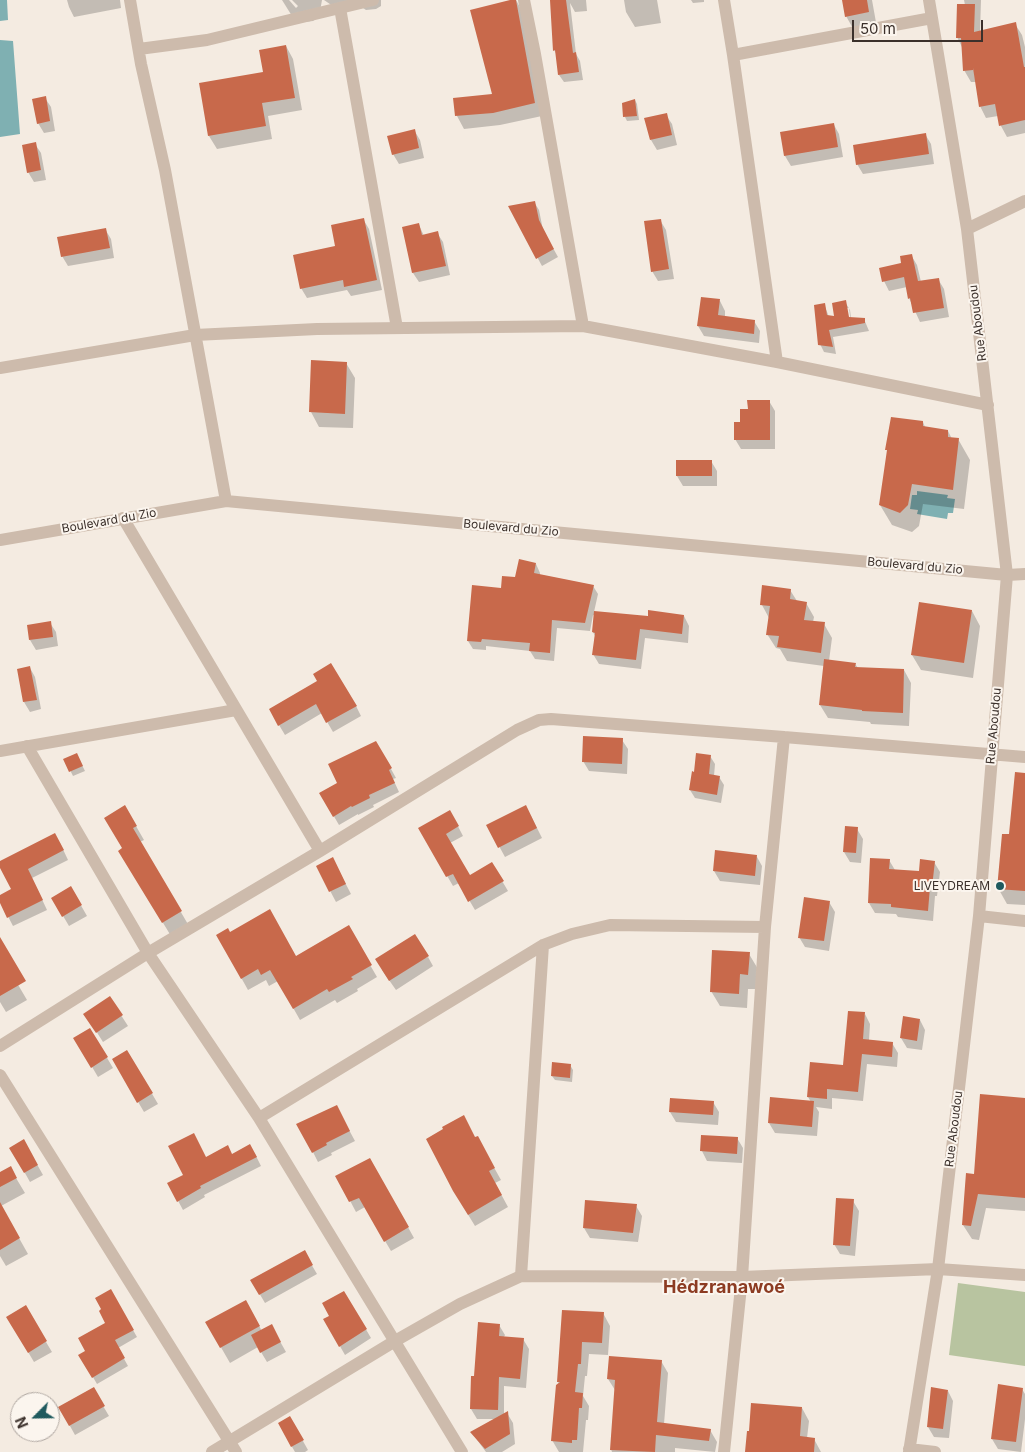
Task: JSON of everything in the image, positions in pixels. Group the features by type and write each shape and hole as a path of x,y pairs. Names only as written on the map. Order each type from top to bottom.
{"street":[{"path":"130,0 165,170 226,501"},
{"path":"139,49 207,40 372,0"},
{"path":"524,0 584,326"},
{"path":"724,0 778,362"},
{"name":"Rue Aboudou","path":"909,1451 938,1268 979,916 1006,575 967,229 929,0"},
{"path":"340,8 397,328"},
{"path":"733,55 932,18"},
{"path":"967,229 1025,201"},
{"path":"0,368 196,335 397,328 584,326 778,362 988,405"},
{"name":"Boulevard du Zio","path":"0,540 226,501 1006,575 1025,574"},
{"path":"123,518 320,851"},
{"path":"0,751 236,710"},
{"path":"0,1046 517,730 539,720 551,719 784,736 1025,756"},
{"path":"724,1452 742,1277 765,927 784,736"},
{"path":"28,746 148,954 259,1118 462,1452"},
{"path":"979,916 1025,921"},
{"path":"259,1118 543,945 572,934 610,925 765,927"},
{"path":"521,1276 543,945"},
{"path":"0,1075 232,1447"},
{"path":"212,1452 232,1447 395,1341 460,1304 521,1276 742,1277 938,1268 1025,1276"},
{"path":"909,1451 935,1452"}],"green space":[{"path":"958,1283 1025,1292 1025,1366 949,1355"}],"water":[{"path":"0,0 7,0 8,20 0,21"},
{"path":"0,40 13,41 20,134 0,137"},
{"path":"917,491 948,495 947,498 955,499 953,513 948,513 947,519 917,514 918,510 910,509 912,495 917,495"}],"building":[{"path":"516,0 535,103 493,113 455,116 453,98 492,94 470,10"},
{"path":"550,0 566,0 573,53 576,52 579,72 558,75 555,50 553,51"},
{"path":"842,0 867,0 869,12 845,17"},
{"path":"957,4 975,4 974,32 1016,22 1025,67 1025,120 999,126 995,104 979,107 973,68 973,70 963,71 961,38 956,38"},
{"path":"286,45 295,98 262,103 266,126 208,136 199,83 263,72 259,50"},
{"path":"46,96 50,121 37,124 32,99"},
{"path":"635,99 637,116 623,117 622,103"},
{"path":"667,113 672,135 650,140 644,118"},
{"path":"834,123 838,147 784,156 780,132"},
{"path":"415,129 419,148 392,155 387,136"},
{"path":"926,133 929,154 856,165 853,145"},
{"path":"36,142 41,170 27,173 22,145"},
{"path":"535,201 539,220 554,249 536,259 508,206"},
{"path":"364,218 377,280 344,287 343,280 300,289 293,255 335,246 331,225"},
{"path":"661,219 669,269 651,272 644,221"},
{"path":"419,223 422,235 438,231 446,266 412,273 402,227"},
{"path":"106,228 110,248 61,257 57,237"},
{"path":"912,254 918,281 939,278 944,308 913,313 904,277 882,282 879,268 901,263 900,256"},
{"path":"701,297 720,299 718,315 755,320 754,334 697,326"},
{"path":"846,300 849,317 865,318 865,323 829,330 833,347 818,345 814,305 825,303 827,315 834,316 832,303"},
{"path":"311,360 347,362 345,414 309,412"},
{"path":"747,400 770,400 770,440 734,440 734,422 740,422 740,409 748,409"},
{"path":"891,417 923,421 923,426 948,430 948,437 959,438 953,490 912,484 908,505 900,513 879,505"},
{"path":"676,460 712,460 712,476 676,476"},
{"path":"519,559 536,563 534,573 594,585 585,623 552,620 550,653 529,651 530,643 482,639 481,642 467,641 472,585 501,588 502,576 515,577"},
{"path":"762,585 791,589 790,599 807,602 804,620 825,622 821,653 777,647 779,636 766,635 770,606 760,605"},
{"path":"919,602 972,610 964,663 911,655"},
{"path":"648,610 684,615 682,634 640,629 636,660 592,655 595,633 592,632 594,611 648,616"},
{"path":"51,621 53,637 29,640 27,625"},
{"path":"824,659 856,663 855,667 904,669 903,713 862,711 819,705"},
{"path":"331,663 357,706 326,723 316,704 278,726 269,709 317,681 313,674"},
{"path":"30,666 37,700 23,702 17,669"},
{"path":"583,736 623,738 622,764 582,762"},
{"path":"376,741 392,768 389,770 395,783 369,795 370,798 351,806 333,817 319,793 337,783 328,764"},
{"path":"77,753 83,766 69,772 63,759"},
{"path":"696,753 711,755 709,774 720,776 717,795 689,790 692,771 694,772"},
{"path":"1015,772 1025,773 1025,891 997,889 1002,834 1009,834"},
{"path":"125,805 137,826 133,828 182,911 162,923 118,851 122,848 104,818"},
{"path":"526,805 537,828 498,848 486,825"},
{"path":"450,810 459,826 446,834 470,875 492,862 504,881 468,902 453,874 446,877 418,828"},
{"path":"845,826 858,827 856,853 843,852"},
{"path":"55,833 64,850 28,869 43,900 7,918 0,903 0,895 11,889 0,868 0,861"},
{"path":"715,850 757,855 755,876 713,871"},
{"path":"333,857 346,884 329,892 316,866"},
{"path":"870,858 890,859 889,869 919,871 920,859 935,861 928,911 891,907 891,904 868,903"},
{"path":"71,886 82,905 62,917 51,898"},
{"path":"804,897 830,901 824,941 798,938"},
{"path":"270,909 296,956 349,925 372,965 351,977 353,979 329,992 327,989 293,1009 270,970 261,975 258,969 241,979 216,935 228,928 230,932"},
{"path":"415,934 429,956 389,981 375,959"},
{"path":"0,937 26,981 0,996"},
{"path":"712,950 750,952 748,975 740,974 739,994 710,992"},
{"path":"110,996 123,1015 96,1033 83,1014"},
{"path":"848,1011 865,1012 863,1039 893,1042 892,1057 862,1054 858,1092 827,1089 827,1099 807,1097 810,1062 843,1065"},
{"path":"903,1016 920,1019 917,1041 900,1038"},
{"path":"90,1028 108,1057 91,1068 73,1038"},
{"path":"127,1050 153,1093 137,1103 112,1059"},
{"path":"552,1062 571,1064 570,1078 551,1076"},
{"path":"980,1094 1025,1098 1025,1198 978,1194 971,1226 962,1225 966,1173 974,1174"},
{"path":"770,1097 814,1101 812,1127 768,1123"},
{"path":"670,1098 714,1101 713,1115 669,1112"},
{"path":"337,1105 350,1131 326,1143 327,1145 312,1153 296,1124"},
{"path":"464,1115 475,1137 478,1136 495,1168 489,1171 502,1195 468,1215 453,1191 426,1139 443,1129 442,1127"},
{"path":"194,1133 206,1157 228,1145 232,1154 250,1144 257,1157 200,1186 201,1188 177,1202 167,1183 183,1175 168,1146"},
{"path":"701,1135 738,1137 737,1154 700,1151"},
{"path":"24,1139 38,1165 24,1173 9,1148"},
{"path":"370,1158 409,1227 384,1242 359,1198 349,1202 335,1176"},
{"path":"11,1166 17,1178 0,1187 0,1172"},
{"path":"836,1198 854,1199 850,1246 833,1245"},
{"path":"585,1200 637,1204 633,1233 583,1228"},
{"path":"0,1202 20,1238 0,1250"},
{"path":"305,1250 313,1265 259,1295 250,1280"},
{"path":"111,1289 134,1330 115,1340 125,1358 92,1378 78,1355 85,1351 78,1338 105,1323 95,1298"},
{"path":"344,1291 367,1329 339,1347 323,1319 329,1316 322,1303"},
{"path":"246,1300 260,1326 220,1348 205,1322"},
{"path":"26,1305 47,1341 28,1353 6,1317"},
{"path":"562,1310 604,1312 602,1343 582,1342 581,1364 578,1364 575,1392 583,1393 582,1408 579,1408 577,1440 572,1440 572,1443 551,1441 556,1385 560,1382 557,1382"},
{"path":"478,1322 500,1324 499,1336 524,1338 520,1379 499,1377 498,1410 470,1409 471,1376 474,1376"},
{"path":"272,1324 281,1342 260,1353 251,1335"},
{"path":"609,1356 662,1360 657,1422 711,1429 709,1441 656,1435 655,1452 610,1450 615,1380 607,1379"},
{"path":"998,1384 1023,1388 1016,1442 991,1439"},
{"path":"94,1387 105,1406 69,1426 60,1410 60,1406"},
{"path":"931,1387 948,1390 943,1429 927,1427"},
{"path":"751,1403 802,1407 800,1436 815,1438 814,1452 745,1452"},
{"path":"508,1411 510,1434 485,1449 470,1432"},
{"path":"290,1416 304,1440 291,1447 278,1423"}],"place":[{"name":"LIVEYDREAM","path":"1000,886"}],"district":[{"name":"Hédzranawoé","path":"724,1288"}]}
